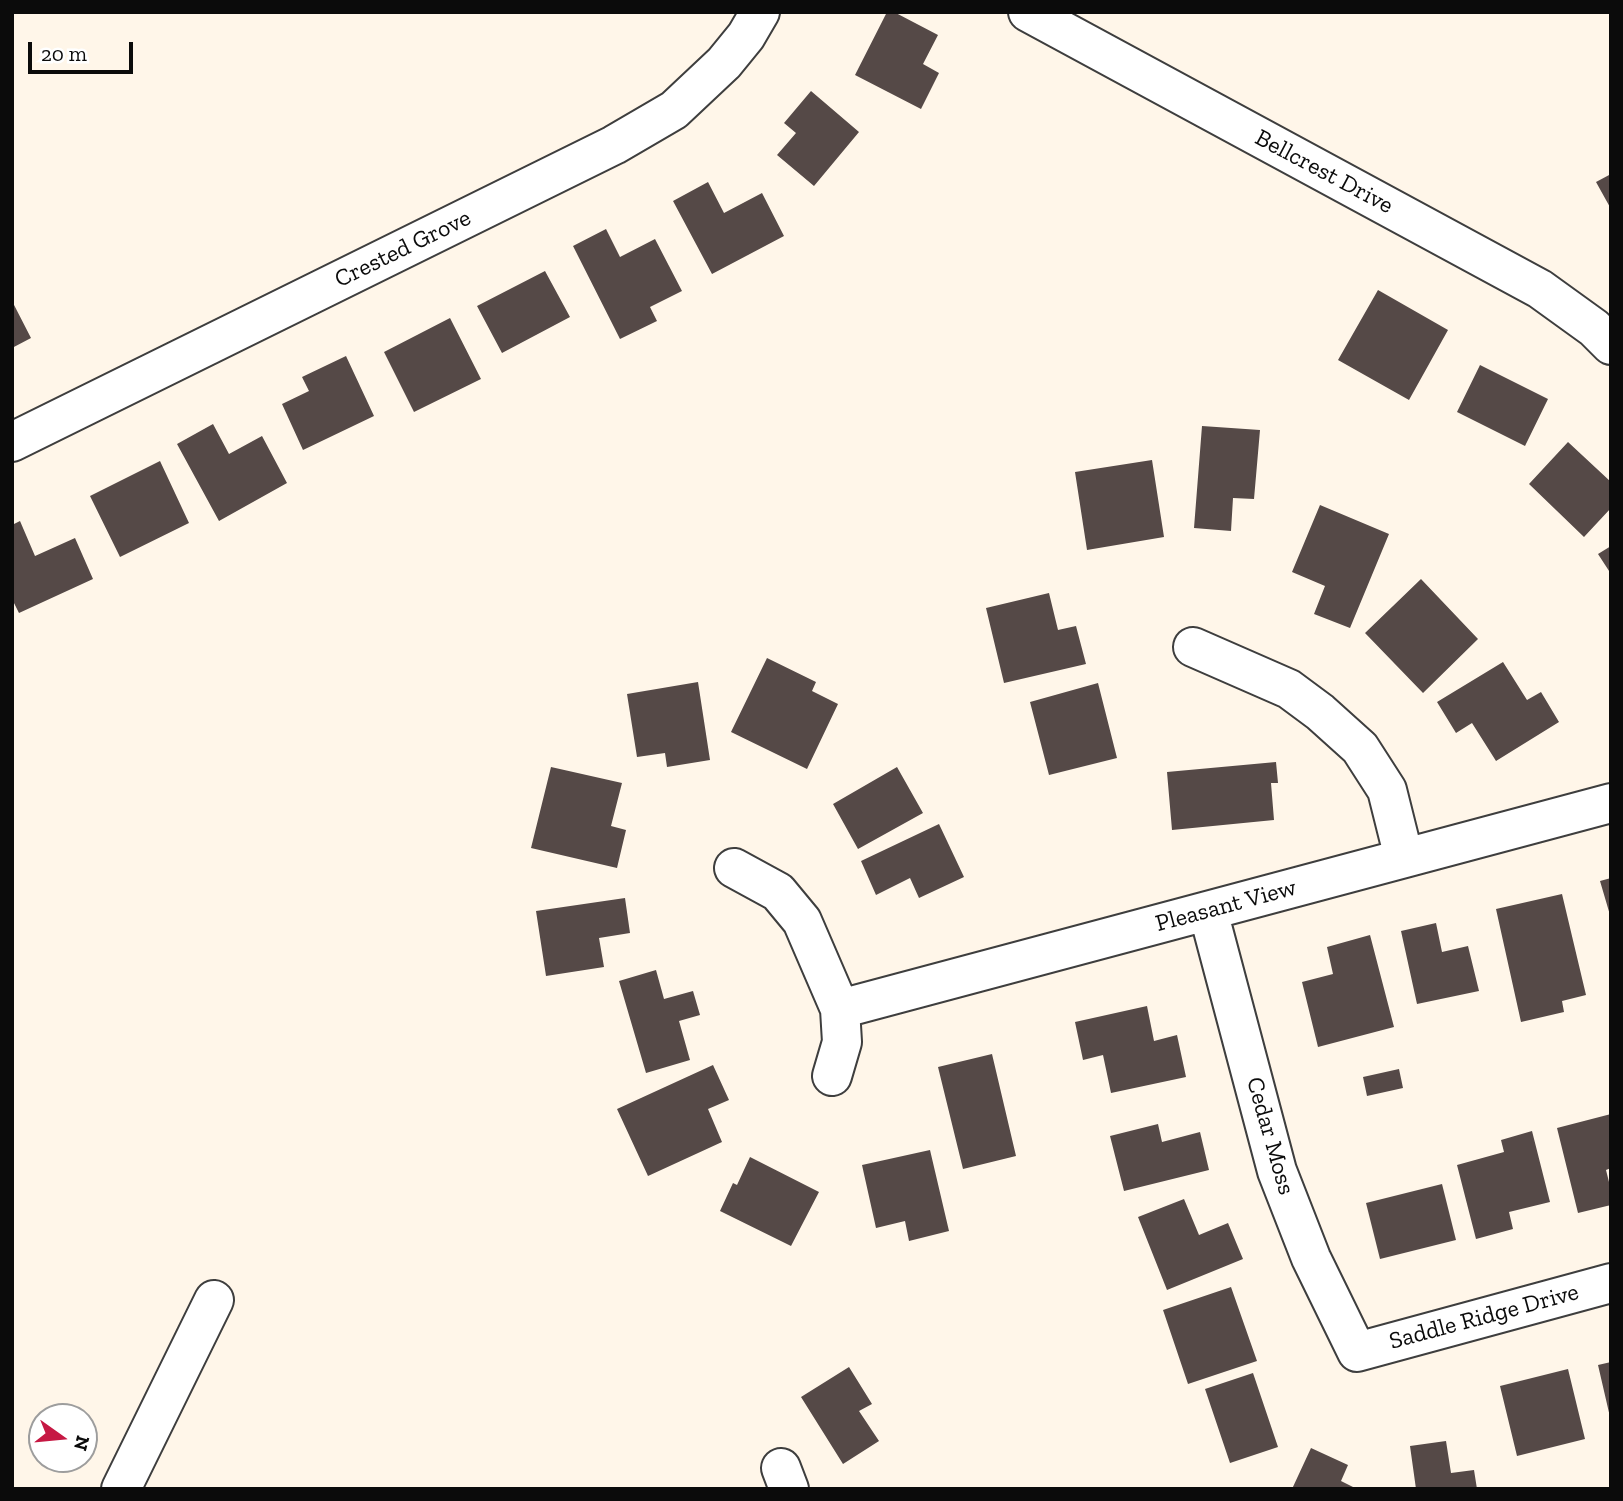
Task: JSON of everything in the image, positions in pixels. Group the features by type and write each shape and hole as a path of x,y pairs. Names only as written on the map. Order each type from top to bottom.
{"street":[{"name":"Crested Grove","path":"12,442 614,145 674,110 724,63 746,36 760,12"},
{"name":"Bellcrest Drive","path":"1028,12 1540,289 1594,328 1611,345"},
{"path":"1193,647 1289,689 1320,712 1360,748 1387,790 1404,858"},
{"name":"Pleasant View","path":"841,1009 1611,803"},
{"path":"734,868 778,892 802,921 841,1009 842,1042 832,1076"},
{"name":"Cedar Moss","path":"1208,911 1278,1171 1311,1258 1357,1352"},
{"name":"Saddle Ridge Drive","path":"1357,1352 1611,1283"},
{"path":"121,1489 214,1300"}],"building":[{"path":"887,12 894,12 938,35 923,64 939,73 921,109 855,75"},
{"path":"811,91 859,132 814,186 777,155 796,133 784,123"},
{"path":"1611,174 1611,209 1596,182"},
{"path":"708,182 724,213 762,193 784,236 712,274 673,201"},
{"path":"606,229 620,257 655,239 682,291 650,307 657,321 620,339 573,246"},
{"path":"545,271 570,317 502,353 477,306"},
{"path":"1378,290 1448,330 1409,400 1338,360"},
{"path":"12,301 31,338 12,348"},
{"path":"450,318 481,379 414,412 384,352"},
{"path":"346,356 374,416 303,450 282,404 309,391 302,377"},
{"path":"1480,365 1548,399 1525,446 1457,412"},
{"path":"213,424 229,454 262,436 287,483 219,521 177,444"},
{"path":"1202,426 1260,430 1254,499 1233,498 1231,531 1194,528"},
{"path":"1568,442 1611,482 1611,508 1584,537 1529,484"},
{"path":"1152,460 1164,537 1087,550 1075,472"},
{"path":"160,461 189,523 120,557 90,496"},
{"path":"1320,505 1389,534 1350,628 1314,614 1325,586 1292,572"},
{"path":"20,521 35,556 75,538 93,579 19,613 12,599 12,525"},
{"path":"1611,546 1611,574 1598,554"},
{"path":"1421,579 1478,639 1423,693 1365,633"},
{"path":"1049,593 1058,630 1076,626 1086,664 1004,683 986,608"},
{"path":"767,658 816,682 812,691 838,704 807,769 731,732"},
{"path":"1503,662 1527,700 1541,692 1559,722 1496,761 1472,723 1456,733 1437,702"},
{"path":"698,682 710,760 667,767 665,753 637,757 627,694"},
{"path":"1098,683 1117,758 1049,775 1030,702"},
{"path":"1276,762 1278,783 1271,783 1274,820 1172,830 1167,772"},
{"path":"551,767 622,783 611,826 626,830 617,868 531,848"},
{"path":"897,767 923,813 858,849 833,804"},
{"path":"939,824 964,877 919,898 910,878 876,895 861,861"},
{"path":"1611,878 1611,915 1610,915 1600,881"},
{"path":"1562,894 1586,995 1562,1001 1564,1012 1521,1022 1496,909"},
{"path":"625,898 630,933 599,938 604,967 546,976 536,911"},
{"path":"1436,923 1442,952 1468,946 1479,991 1417,1004 1401,931"},
{"path":"1370,935 1394,1027 1318,1047 1302,982 1333,974 1327,947"},
{"path":"656,970 664,999 693,991 700,1015 679,1021 690,1060 646,1073 619,981"},
{"path":"1147,1006 1154,1041 1177,1035 1186,1077 1111,1093 1103,1055 1083,1060 1075,1022"},
{"path":"992,1054 1016,1156 963,1169 938,1067"},
{"path":"713,1065 729,1100 708,1109 722,1142 648,1176 617,1109"},
{"path":"1399,1069 1403,1088 1367,1096 1363,1077"},
{"path":"1611,1114 1611,1168 1606,1170 1611,1190 1611,1205 1578,1213 1557,1128"},
{"path":"1158,1124 1162,1142 1200,1132 1209,1170 1124,1191 1110,1136"},
{"path":"1532,1131 1550,1202 1509,1212 1513,1229 1476,1239 1457,1165 1504,1152 1501,1140"},
{"path":"930,1150 949,1231 909,1241 905,1221 876,1228 862,1165"},
{"path":"750,1157 819,1192 791,1246 720,1211 733,1183 737,1185"},
{"path":"1442,1184 1456,1240 1380,1259 1366,1203"},
{"path":"1184,1199 1199,1235 1228,1223 1243,1259 1167,1290 1138,1217"},
{"path":"1231,1287 1257,1361 1188,1384 1163,1310"},
{"path":"1611,1362 1611,1417 1610,1417 1598,1365"},
{"path":"849,1367 872,1404 859,1411 879,1441 843,1464 801,1397"},
{"path":"1568,1369 1585,1439 1517,1456 1500,1386"},
{"path":"1253,1373 1278,1447 1230,1463 1205,1389"},
{"path":"1446,1441 1451,1473 1474,1470 1477,1489 1416,1489 1410,1446"},
{"path":"1311,1448 1348,1465 1341,1481 1357,1489 1292,1489"}]}
